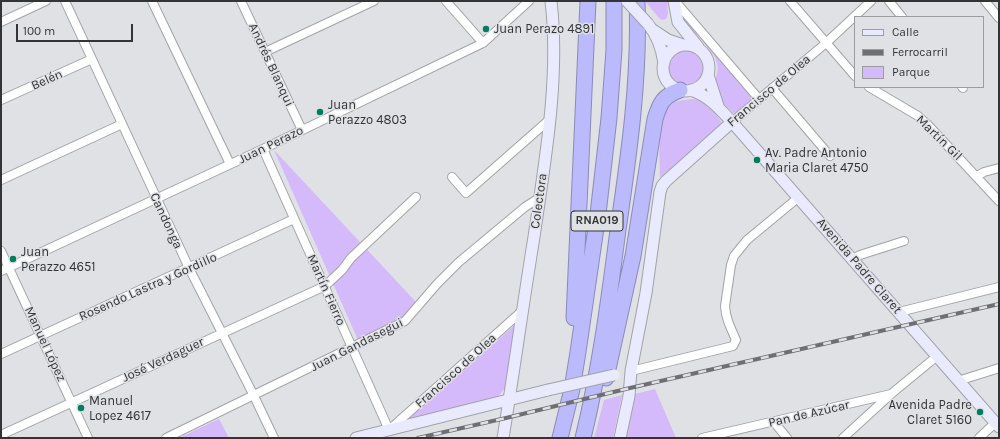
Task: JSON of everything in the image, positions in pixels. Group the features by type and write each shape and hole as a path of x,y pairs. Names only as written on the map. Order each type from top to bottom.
{"highway":[{"path":"553,438 569,354 574,318 588,1"},
{"name":"RNA019","path":"560,438 572,389 598,214 609,118 614,50 614,1"},
{"name":"RNA019","path":"583,438 598,367 628,160 636,65 637,1"},
{"path":"589,438 595,425 626,290 656,116 664,99 670,94 686,90"}],"main road":[{"name":"Colectora","path":"504,436 540,198 549,120 553,77 554,34 551,1"},
{"path":"627,1 650,27 668,40 698,48"},
{"path":"650,27 662,52 664,74 673,86 686,90 703,84 708,75 708,60 678,22 674,1"},
{"path":"664,63 670,51 678,46 684,45"},
{"name":"Avenida Padre Claret","path":"708,75 718,107"},
{"name":"Avenida Padre Claret","path":"686,90 702,94 718,107 732,122 997,425"},
{"name":"Francisco de Olea","path":"631,371 646,293 662,186 732,122"},
{"path":"356,438 509,399 631,371 629,396 620,438"}],"street":[{"path":"1,22 46,1"},
{"name":"Candonga","path":"65,1 188,268 274,438"},
{"path":"152,1 230,164"},
{"name":"Andrés Blanqui","path":"241,1 302,130"},
{"path":"265,52 374,1"},
{"path":"446,1 483,43"},
{"name":"Juan Perazo","path":"5,269 263,149 483,43 529,1"},
{"path":"674,1 759,99"},
{"path":"790,1 854,75"},
{"name":"Francisco de Olea","path":"855,16 871,1"},
{"path":"888,1 901,16"},
{"path":"985,1 999,18"},
{"name":"Francisco de Olea","path":"732,122 826,43 854,17"},
{"name":"Belén","path":"1,100 92,59"},
{"path":"772,88 830,156"},
{"name":"Martín Gil","path":"871,88 923,121 977,176 999,201"},
{"path":"452,177 466,193 549,120"},
{"path":"1,180 122,124"},
{"name":"Martín Fierro","path":"263,149 389,430"},
{"path":"977,176 984,172 999,168"},
{"name":"José Verdaguer","path":"1,435 325,286 342,270 351,258 416,197"},
{"path":"631,371 730,348 735,344 735,337 729,324 725,306 731,265 734,256 747,240 799,197"},
{"name":"Juan Gandasegui","path":"166,438 405,321 459,262 524,207 540,198"},
{"name":"Rosendo Lastra y Gordillo","path":"1,354 294,219"},
{"path":"853,259 860,255 904,241"},
{"name":"Manuel López","path":"1,251 5,269 40,335 88,438"},
{"path":"899,312 999,287"},
{"name":"Francisco de Olea","path":"389,430 522,311"},
{"path":"843,438 891,394 936,357"},
{"path":"958,381 999,368"},
{"name":"Pan de Azúcar","path":"702,438 891,394"},
{"path":"774,422 787,438"},
{"path":"979,438 997,425"}],"green space":[{"path":"645,1 667,1 668,14 666,19 662,20 659,18"},
{"path":"682,15 754,100 736,115 718,99 715,84 718,67 715,57 698,35 689,30 684,23"},
{"path":"686,49 696,52 701,57 704,67 701,77 696,82 686,85 676,82 671,77 668,67 671,57 676,52"},
{"path":"692,99 701,101 705,104 713,111 722,123 660,178 659,149 663,117 667,109 673,103"},
{"path":"274,150 416,302 401,319 358,340"},
{"path":"515,325 505,388 496,399 405,422"},
{"path":"655,389 676,438 626,438 635,394"},
{"path":"622,395 613,438 594,438 604,400"},
{"path":"219,419 229,438 179,438"}],"railway":[{"path":"418,438 999,304"}],"place":[{"name":"Juan Perazo 4891","path":"486,29"},
{"name":"Juan Perazzo 4803","path":"320,112"},
{"name":"Av. Padre Antonio Maria Claret 4750","path":"757,160"},
{"name":"Juan Perazzo 4651","path":"13,259"},
{"name":"Manuel Lopez 4617","path":"81,408"},
{"name":"Avenida Padre Claret 5160","path":"980,412"}]}
